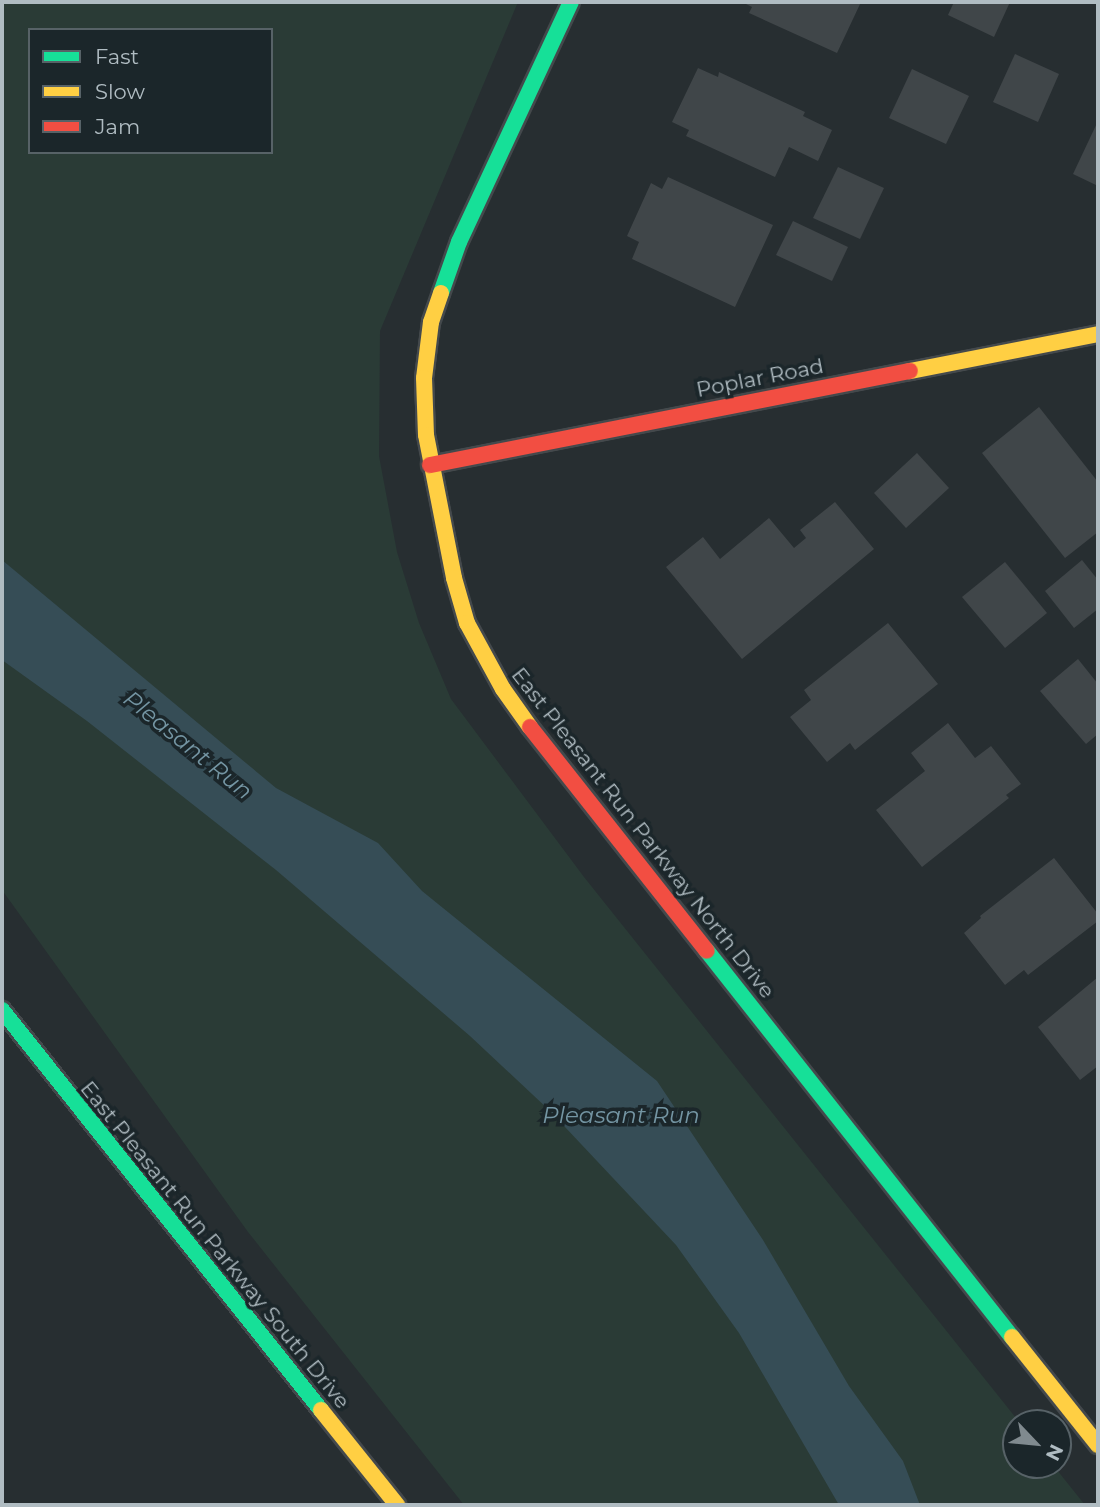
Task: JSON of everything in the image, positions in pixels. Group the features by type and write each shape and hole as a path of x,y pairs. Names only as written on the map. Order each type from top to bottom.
{"main road":[{"name":"East Pleasant Run Parkway North Drive","path":"571,2 459,242 431,322 424,404 430,465 454,578 467,623 503,689 546,748 1098,1445"},
{"name":"Poplar Road","path":"430,465 1098,334"},
{"name":"East Pleasant Run Parkway South Drive","path":"2,1010 397,1505"}],"green space":[{"path":"2,2 518,2 380,331 379,456 397,552 419,623 451,699 584,877 1009,1409 1002,1409 1002,1479 1064,1479 1085,1505 464,1505 248,1232 2,890"}],"water":[{"name":"Pleasant Run","path":"2,560 276,788 378,843 422,891 657,1081 763,1240 849,1386 903,1461 920,1505 839,1505 739,1333 676,1245 549,1110 470,1036 276,870 87,721 2,660"}],"building":[{"path":"742,2 861,2 837,53 749,13 752,7"},
{"path":"954,2 1010,2 994,37 948,15"},
{"path":"1015,54 1059,74 1038,122 993,102"},
{"path":"698,68 718,77 719,72 805,112 803,116 832,130 818,161 789,147 775,177 686,136 689,130 672,122"},
{"path":"912,69 969,96 946,144 889,118"},
{"path":"1098,121 1098,186 1073,174"},
{"path":"838,167 884,188 860,239 813,218"},
{"path":"668,177 773,225 735,307 632,259 639,242 627,236 651,183 662,189"},
{"path":"793,221 848,247 832,281 776,255"},
{"path":"1039,407 1098,482 1098,532 1065,558 982,453"},
{"path":"917,453 949,488 906,528 874,493"},
{"path":"835,502 874,549 742,659 666,567 703,537 720,559 769,518 794,548 806,538 800,530"},
{"path":"1082,560 1098,580 1098,609 1074,628 1045,591"},
{"path":"1005,562 1047,613 1005,648 962,597"},
{"path":"888,623 938,684 855,750 850,743 827,762 790,717 811,700 804,690"},
{"path":"1078,659 1098,684 1098,734 1086,744 1040,691"},
{"path":"948,723 975,758 991,746 1021,784 1006,795 1009,798 922,867 876,810 925,771 911,753"},
{"path":"1054,858 1098,914 1098,921 1028,975 1024,970 1005,985 964,933 980,916"},
{"path":"1098,977 1098,1066 1080,1080 1038,1027"}],"traffic: fast":[{"path":"441,293 459,242 571,2"},
{"path":"707,951 1012,1337"},
{"path":"2,1010 321,1410"}],"traffic: slow":[{"path":"441,293 431,322 424,378 426,435 454,578 467,623 503,689 530,727"},
{"path":"910,371 1098,334"},
{"path":"1012,1337 1098,1445"},
{"path":"321,1410 397,1505"}],"traffic: jam":[{"path":"430,465 910,371"},
{"path":"530,727 707,951"}]}
